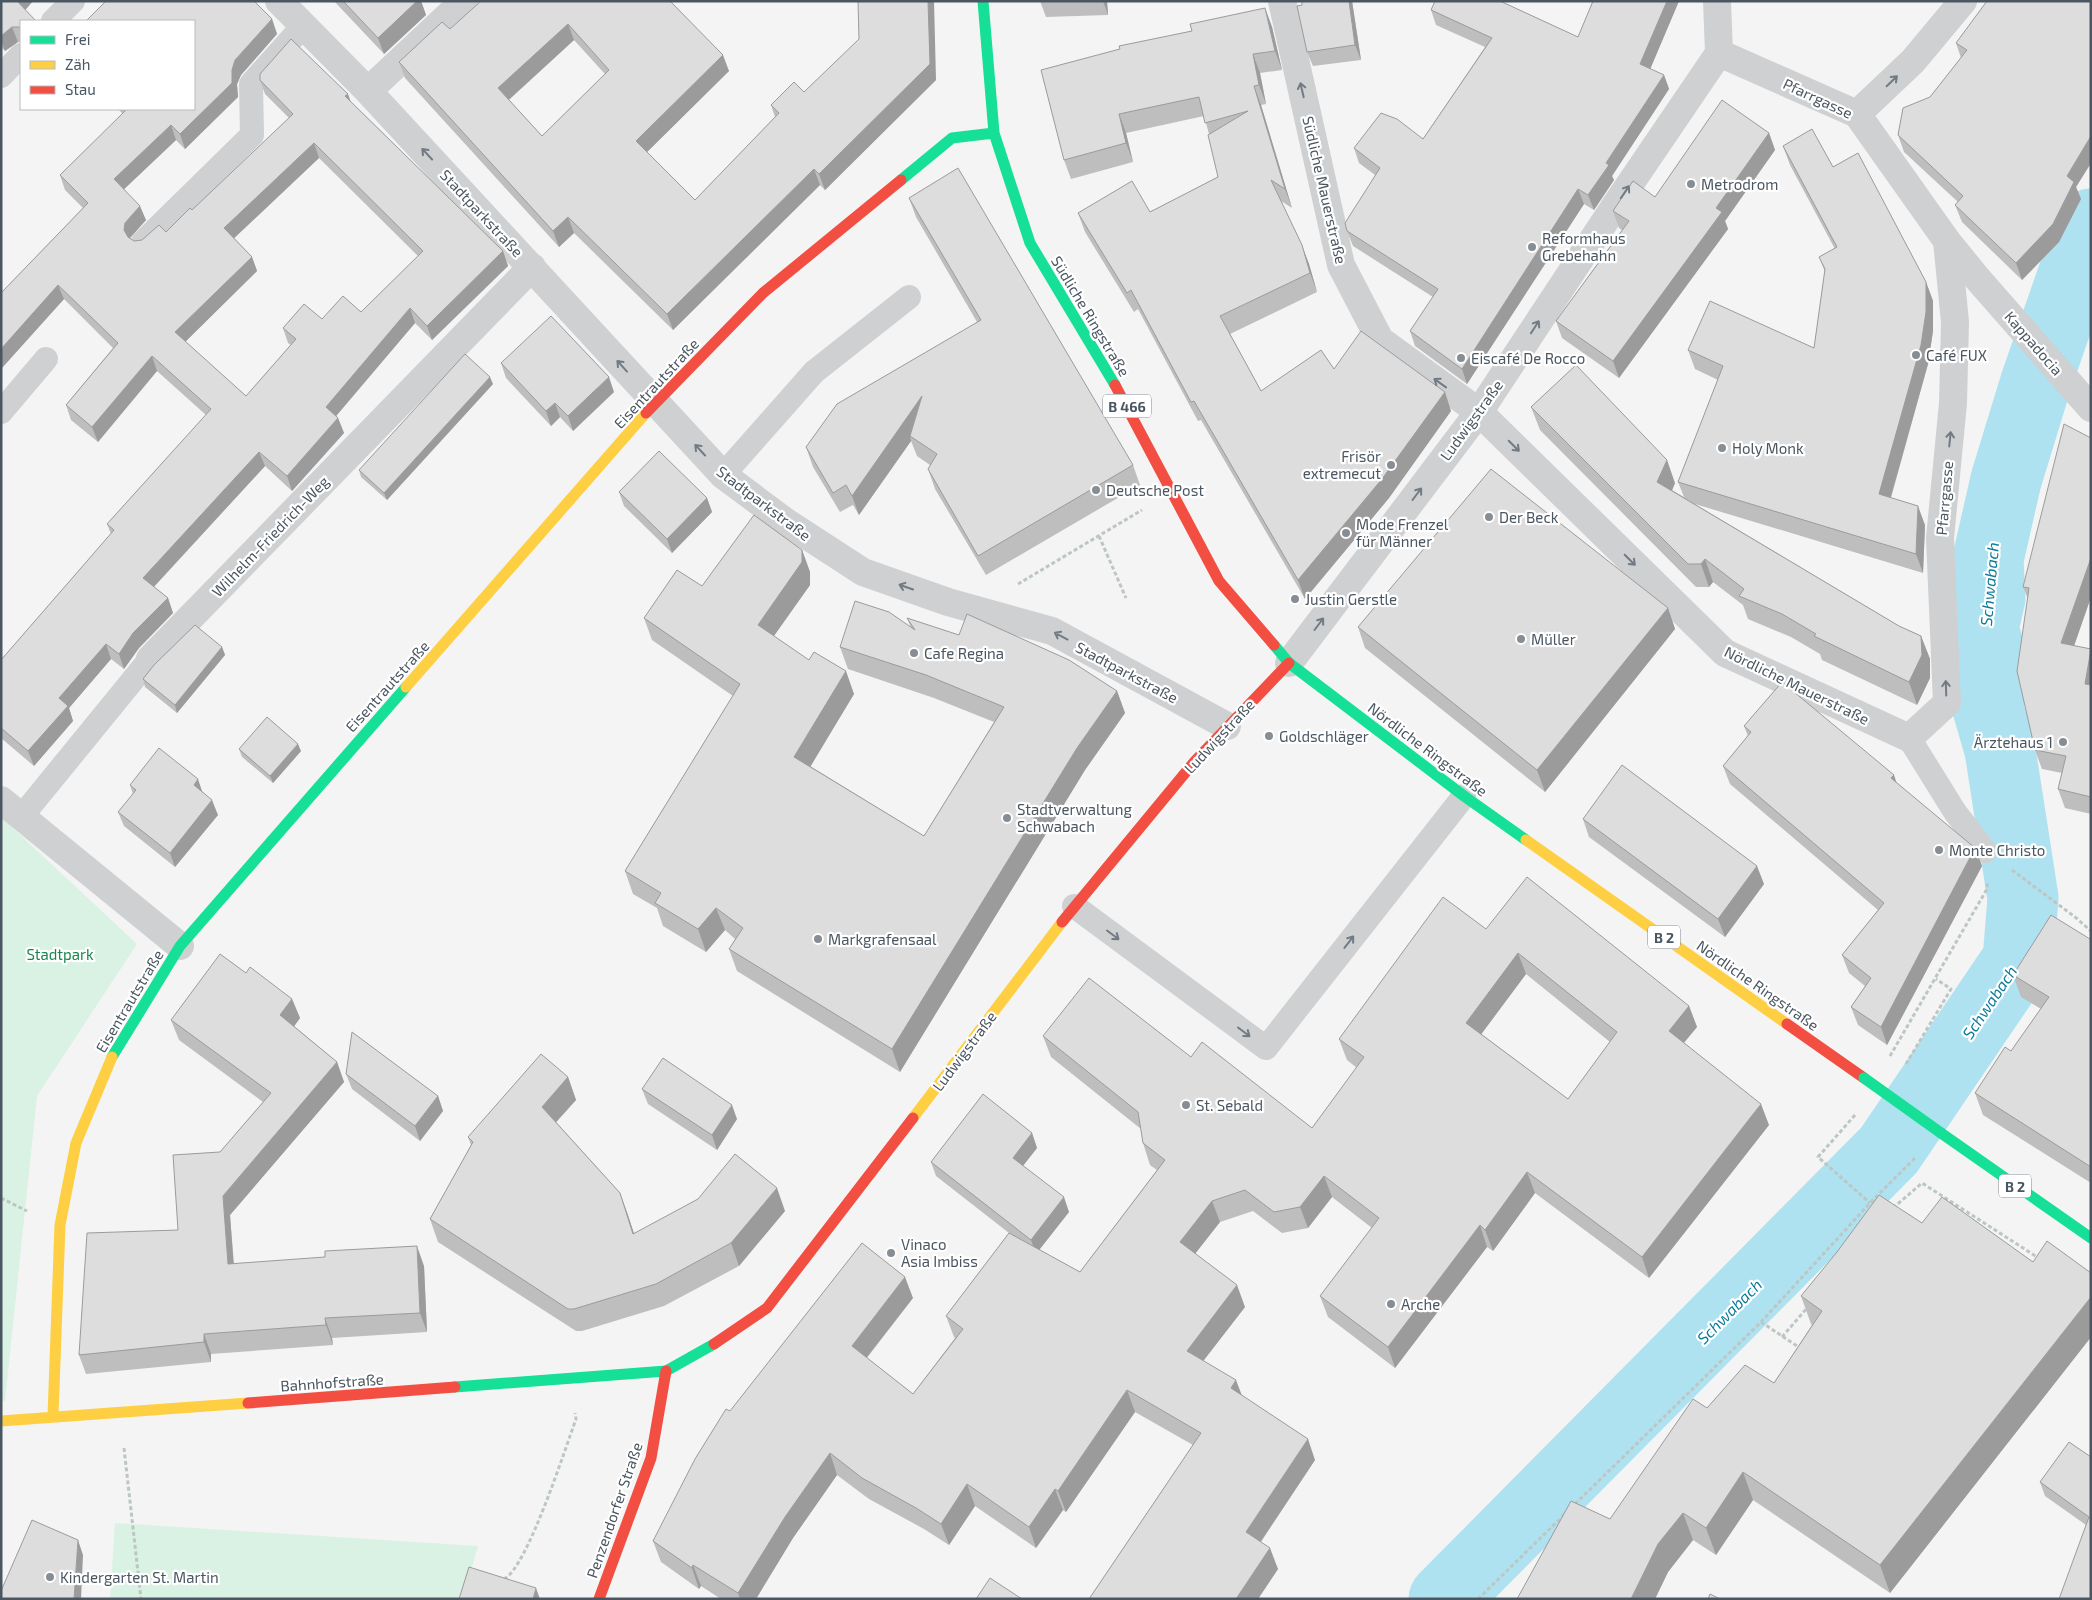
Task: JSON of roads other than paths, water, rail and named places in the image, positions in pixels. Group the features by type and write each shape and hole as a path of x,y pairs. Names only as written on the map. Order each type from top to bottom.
{"main road":[{"name":"Südliche Ringstraße","path":"983,1 994,133 1030,243 1127,406 1219,581 1289,663"},
{"name":"Eisentrautstraße","path":"53,1416 60,1225 76,1144 115,1049 180,946 655,402 763,293 952,138 994,133"},
{"name":"Ludwigstraße","path":"666,1370 716,1343 767,1308 1074,906 1195,761 1289,663"},
{"name":"Nördliche Ringstraße","path":"1289,663 1464,796 2064,1221 2091,1238"},
{"name":"Bahnhofstraße","path":"1,1421 666,1370"},
{"name":"Penzendorfer Straße","path":"599,1599 651,1458 666,1370"}],"street":[{"name":"Stadtparkstraße","path":"278,1 368,91 723,475 786,522 863,572 976,610 1052,631 1227,726"},
{"path":"368,91 464,1"},
{"name":"Südliche Mauerstraße","path":"1282,1 1341,265 1380,340 1480,412"},
{"path":"1717,1 1719,53"},
{"path":"1857,114 1913,61 1963,1"},
{"name":"Ludwigstraße","path":"1289,663 1480,412 1617,203 1719,53"},
{"name":"Pfarrgasse","path":"1719,53 1857,114 1947,241 1977,278"},
{"name":"Pfarrgasse","path":"1909,738 1947,703 1940,538 1953,403 1954,322 1947,241"},
{"name":"Wilhelm-Friedrich-Weg","path":"150,660 532,267"},
{"name":"Kappadocia","path":"1977,278 2091,408"},
{"name":"Nördliche Mauerstraße","path":"1480,412 1725,653 1909,738"},
{"name":"Wilhelm-Friedrich-Weg","path":"12,808 180,946"}],"lane":[{"path":"55,20 73,1"},
{"path":"143,242 252,135 251,84 304,26"},
{"path":"1,76 20,56"},
{"path":"723,475 814,372 909,297"},
{"path":"1,412 46,360"},
{"name":"Wilhelm-Friedrich-Weg","path":"12,808 150,660"},
{"path":"1909,738 1956,812 1985,851"},
{"path":"1074,906 1266,1048 1464,796"}],"waterway":[{"name":"Schwabach","path":"1444,1599 1889,1150 2018,960 2023,898 2000,750 1987,705 1996,675 1983,628 1990,598 1988,559 2006,480 2036,382 2091,224"}],"place":[{"name":"Metrodrom","path":"1691,184"},
{"name":"Reformhaus Grebehahn","path":"1532,247"},
{"name":"Café FUX","path":"1916,355"},
{"name":"Eiscafé De Rocco","path":"1461,358"},
{"name":"Holy Monk","path":"1722,448"},
{"name":"Frisör extremecut","path":"1391,465"},
{"name":"Deutsche Post","path":"1096,490"},
{"name":"Der Beck","path":"1489,517"},
{"name":"Mode Frenzel für Männer","path":"1346,533"},
{"name":"Justin Gerstle","path":"1295,599"},
{"name":"Müller","path":"1521,639"},
{"name":"Cafe Regina","path":"914,653"},
{"name":"Goldschläger","path":"1269,736"},
{"name":"Ärztehaus 1","path":"2063,742"},
{"name":"Stadtverwaltung Schwabach","path":"1007,818"},
{"name":"Monte Christo","path":"1939,850"},
{"name":"Markgrafensaal","path":"818,939"},
{"name":"St. Sebald","path":"1186,1105"},
{"name":"Vinaco Asia Imbiss","path":"891,1253"},
{"name":"Arche","path":"1391,1304"},
{"name":"Kindergarten St. Martin","path":"50,1577"}],"park label":[{"name":"Stadtpark","path":"60,954"}]}
